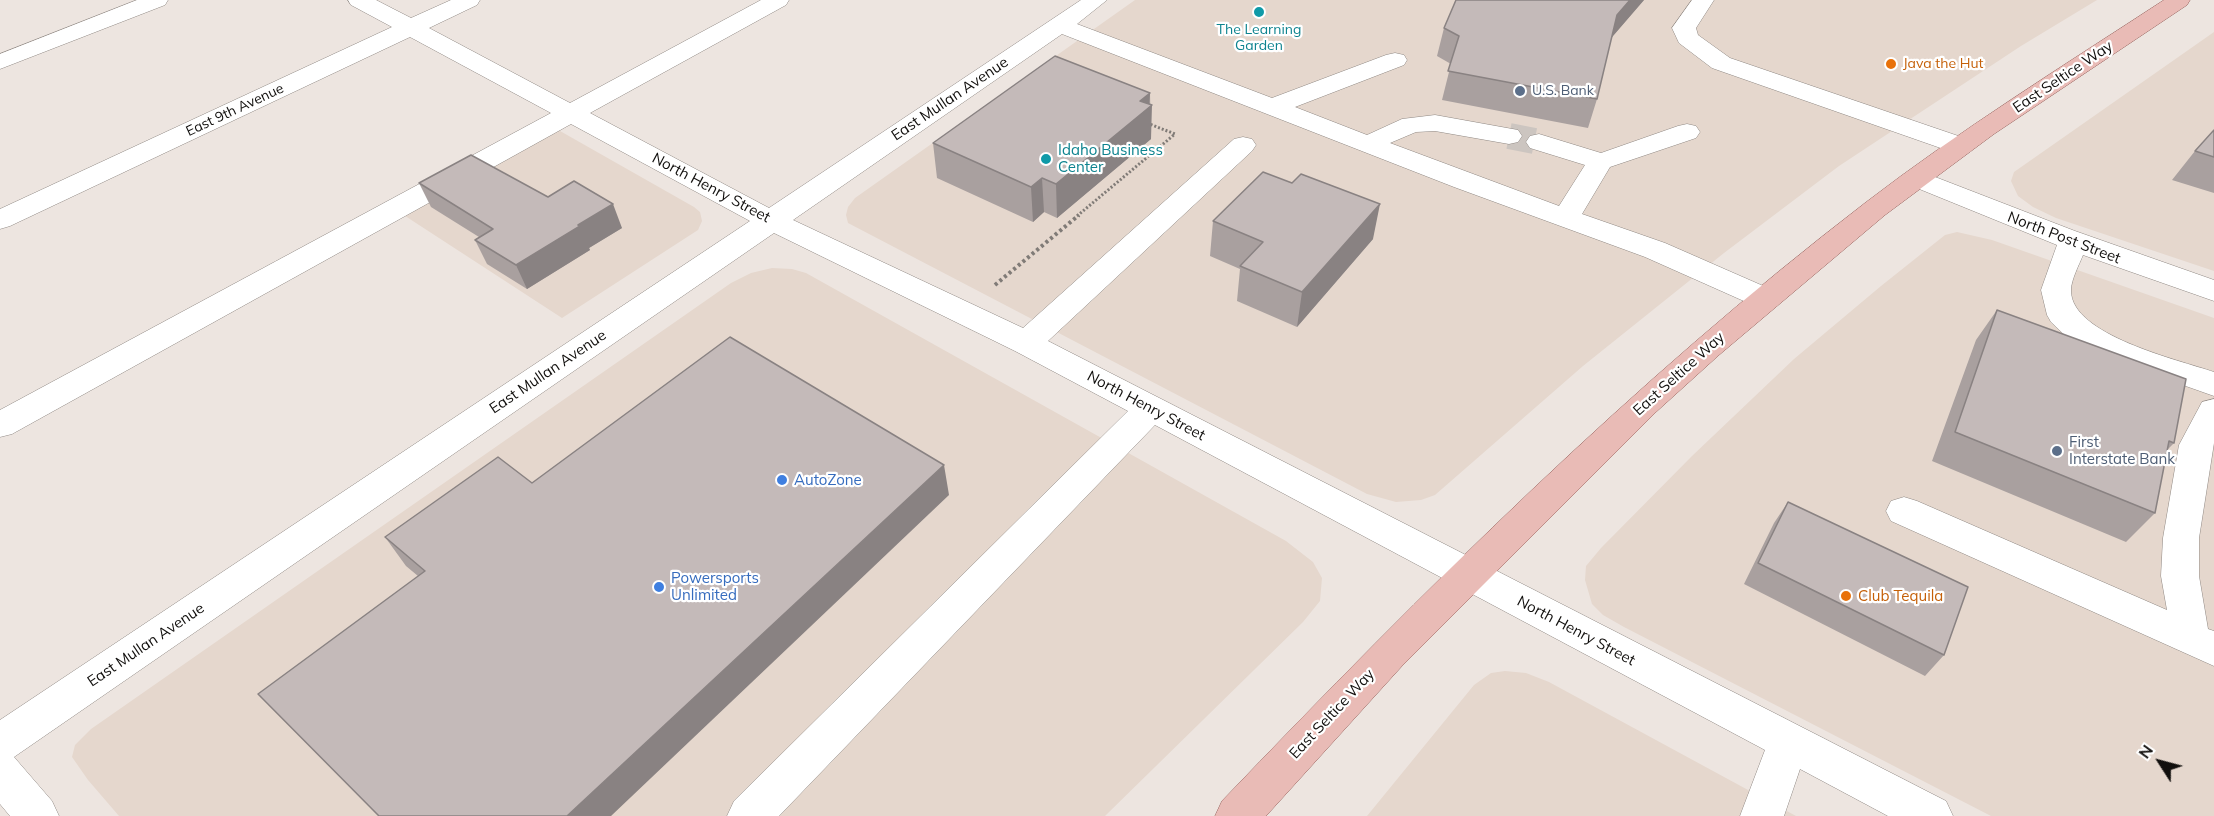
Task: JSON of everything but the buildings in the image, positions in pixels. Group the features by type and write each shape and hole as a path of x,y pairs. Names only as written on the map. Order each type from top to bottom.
{"main road":[{"name":"East Seltice Way","path":"1237,816 1388,654 1644,404 1875,209 1961,146 2179,0"}],"street":[{"path":"0,62 157,0"},
{"name":"North Henry Street","path":"359,0 772,221 1026,343 1931,816"},
{"name":"East 9th Avenue","path":"0,220 470,0"},
{"path":"0,425 569,112 778,0"},
{"name":"East Mullan Avenue","path":"0,743 1096,0"},
{"path":"1703,0 1684,28 1687,38 1721,63 1961,146"},
{"path":"1059,25 1368,144 1655,250 1766,299"},
{"path":"1272,107 1395,60"},
{"path":"1368,144 1411,124 1435,123 1509,136"},
{"path":"1566,218 1600,162 1687,132"},
{"path":"1539,142 1582,154 1600,162"},
{"path":"1026,343 1243,146"},
{"name":"North Post Street","path":"1917,178 2073,242 2214,291"},
{"path":"2073,242 2056,290 2062,315 2084,335 2109,347 2214,384"},
{"path":"749,816 1151,409"},
{"path":"2202,644 2180,576 2181,538 2196,445 2214,411"},
{"path":"1904,512 2202,644"},
{"path":"1762,816 1789,742"},
{"path":"0,771 37,816"}],"path":[{"path":"990,290 1175,134 1143,121"}],"shaded area":[{"path":"1135,0 2097,0 2021,46 1839,166 1724,253 1583,366 1435,495 1421,500 1396,502 1367,494 848,223 846,215 848,207 855,198"},
{"path":"2214,32 2214,271 2056,218 2033,207 2018,196 2011,181 2014,172"},
{"path":"553,127 694,207 700,212 702,221 698,230 562,318 399,212"},
{"path":"1957,232 1992,240 2214,318 2214,816 1991,816 1624,627 1603,615 1592,604 1585,580 1586,566 1601,548 1692,456 1794,359 1945,235"},
{"path":"772,268 792,269 806,273 1286,541 1313,562 1322,578 1320,601 1303,622 1105,816 119,816 88,780 72,757 75,745 91,729 731,283 751,273"},
{"path":"1505,671 1526,673 1549,682 1796,816 1367,816 1474,685 1491,673"}],"tunnel":[{"path":"1509,136 1539,142"}],"place":[{"name":"The Learning Garden","path":"1259,12"},
{"name":"Java the Hut","path":"1891,64"},
{"name":"U.S. Bank","path":"1520,91"},
{"name":"Idaho Business Center","path":"1046,159"},
{"name":"First Interstate Bank","path":"2057,451"},
{"name":"AutoZone","path":"782,480"},
{"name":"Powersports Unlimited","path":"659,587"},
{"name":"Club Tequila","path":"1846,596"}]}
